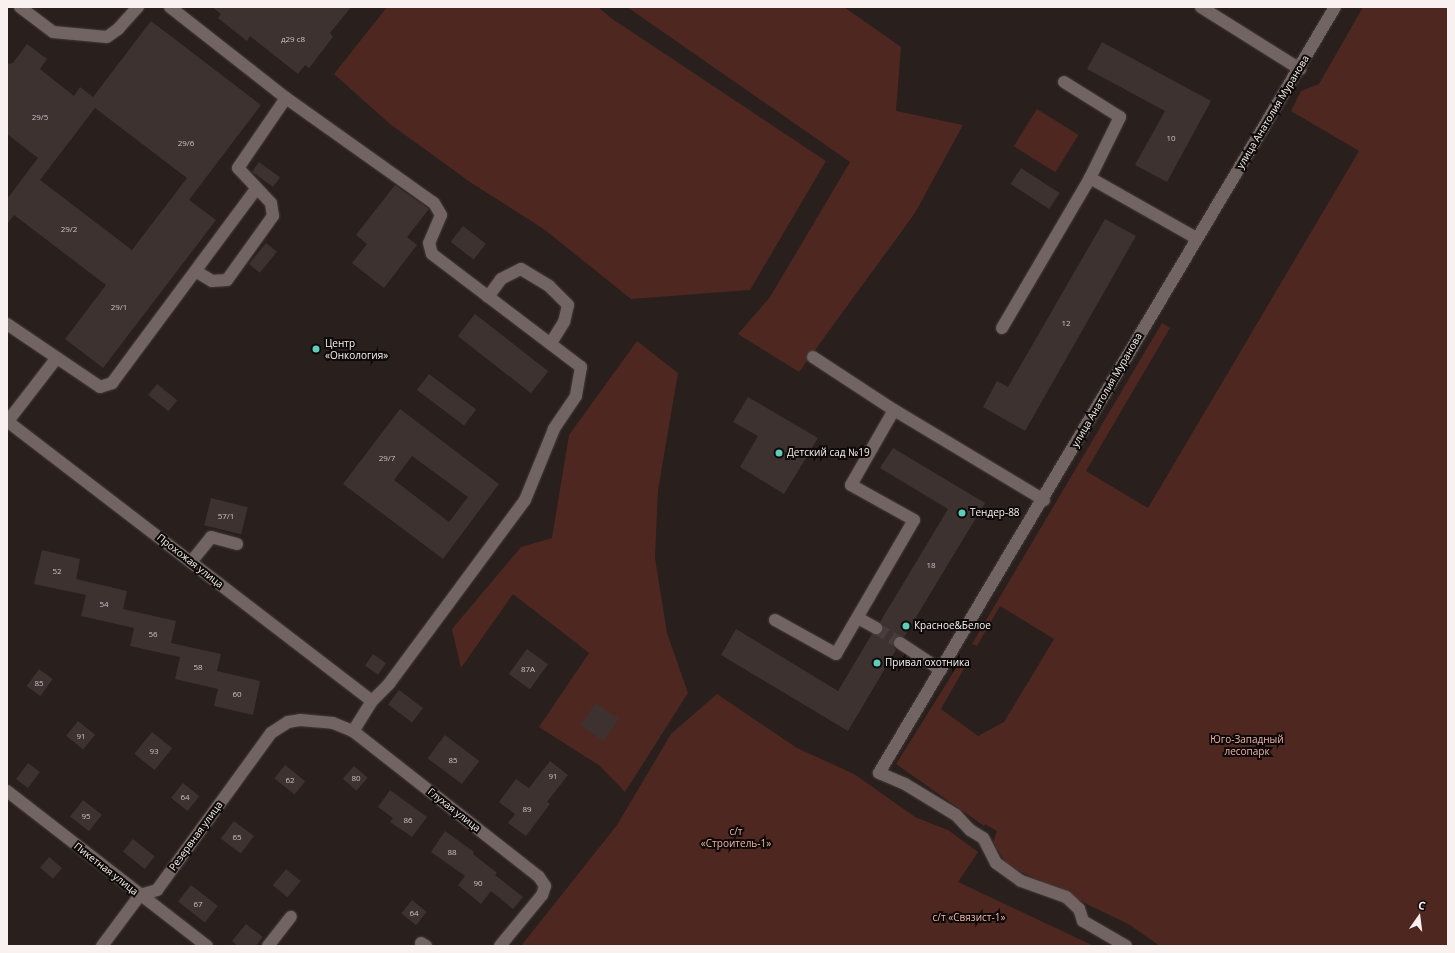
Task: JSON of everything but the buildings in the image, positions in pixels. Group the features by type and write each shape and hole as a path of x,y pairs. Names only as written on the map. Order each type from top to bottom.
{"street":[{"path":"20,7 53,32 107,37 118,29 138,7"},
{"path":"170,7 286,98 434,203 441,214 429,243 432,254 581,367 576,396 554,429 525,500 389,684 372,701 353,731"},
{"path":"1201,7 1300,69"},
{"name":"улица Анатолия Муранова","path":"1126,946 1083,921 1079,909 1066,897 1021,881 996,863 983,838 970,830 956,815 905,784 879,773 1044,500 1196,238 1300,69 1335,7"},
{"path":"1002,328 1090,178 1120,117 1064,82"},
{"path":"196,272 212,281 227,280 273,216 271,203 256,189 238,168 286,98"},
{"path":"1090,178 1196,238"},
{"path":"7,324 56,359 100,387 112,383 196,272 256,189"},
{"path":"488,297 501,279 521,269 549,286 568,306 564,322 551,343"},
{"path":"813,357 894,410 1044,500"},
{"path":"7,421 56,359"},
{"path":"774,620 836,654 914,520 851,485 894,410"},
{"name":"Прохожая улица","path":"7,421 372,701"},
{"path":"191,562 211,537 237,544"},
{"path":"858,618 876,628"},
{"path":"900,643 941,670"},
{"name":"Глухая улица","path":"288,722 316,720 333,723 353,731 539,877 545,886 542,895 500,946"},
{"name":"Резервная улица","path":"140,895 157,890 272,733 288,722"},
{"name":"Пикетная улица","path":"7,791 207,946"},
{"path":"102,946 140,895"},
{"path":"268,946 291,917"}],"green space":[{"path":"387,7 598,7 611,18 826,161 750,290 631,299 545,230 470,182 390,124 334,74"},
{"path":"627,7 844,7 901,47 896,111 963,125 915,213 799,372 738,334 770,297 850,162"},
{"name":"Юго-Западный лесопарк","path":"1363,7 1448,7 1448,946 1160,946 1130,925 1007,865 993,842 997,831 985,824 984,826 896,764 960,662 966,665 941,709 978,736 1004,722 1054,639 1000,606 977,646 972,644 1162,323 1170,328 1086,471 1148,508 1359,151 1291,111 1301,91 1319,84"},
{"path":"1037,109 1079,135 1055,172 1014,146"},
{"path":"637,341 678,373 658,490 655,558 667,633 688,693 625,792 600,766 539,727 589,653 513,594 461,668 452,629 521,547 552,538 569,435"},
{"name":"с/т «Строитель-1»","path":"717,694 797,748 854,774 915,817 948,830 978,852 958,882 1094,946 521,946 617,825 671,734"}],"tunnel":[{"path":"876,628 900,643"}],"place":[{"name":"Центр «Онкология»","path":"316,349"},
{"name":"Детский сад №19","path":"779,453"},
{"name":"Тендер-88","path":"962,513"},
{"name":"Красное&Белое","path":"906,626"},
{"name":"Привал охотника","path":"877,663"}],"park label":[{"name":"с/т «Связист-1»","path":"969,918"}]}
